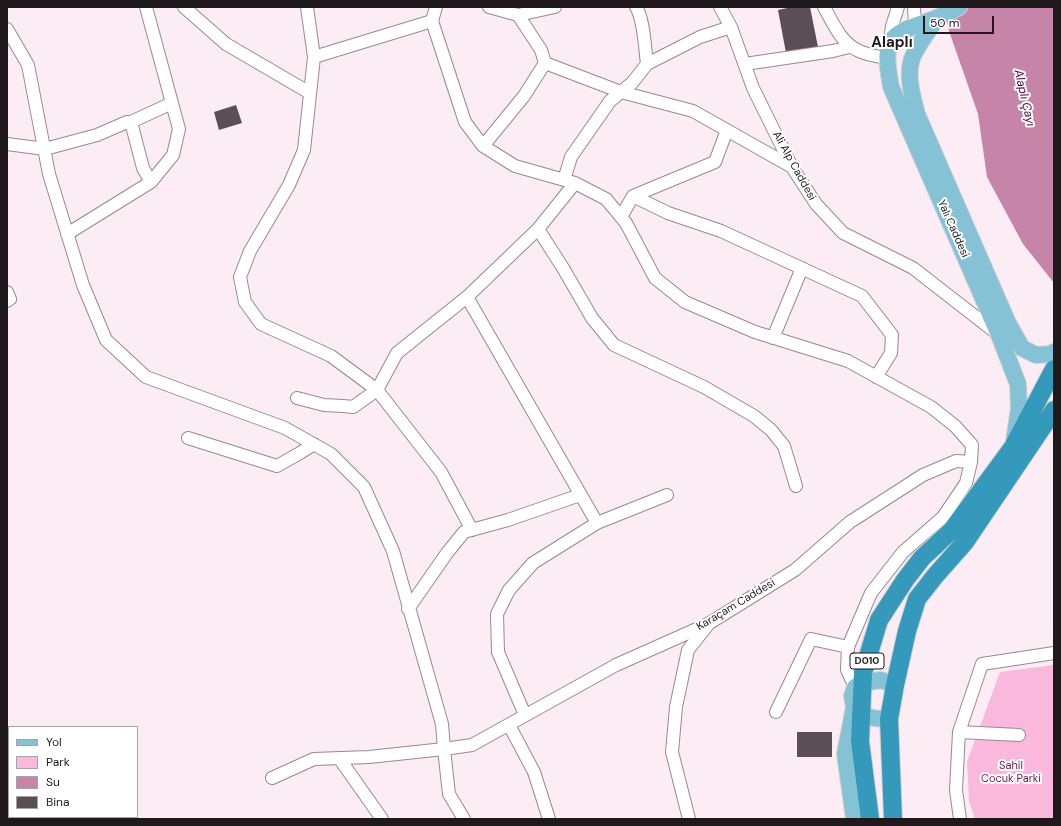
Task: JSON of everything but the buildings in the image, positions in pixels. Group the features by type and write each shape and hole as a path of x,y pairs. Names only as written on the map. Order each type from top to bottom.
{"highway":[{"name":"D010","path":"870,819 860,741 858,711 859,685 879,620 905,580 922,558 952,530 1013,447 1054,369"},
{"name":"D010","path":"893,819 889,719 907,631 917,599 965,542 1054,410"}],"main road":[{"path":"890,42 895,36 902,32 959,7"},
{"path":"887,59 893,65 899,67 905,66 914,55 938,17"},
{"name":"Yalı Caddesi","path":"915,27 914,55 910,78 912,97 917,114 1008,323 1022,348 1036,355 1051,354 1054,352"},
{"name":"Yalı Caddesi","path":"890,42 887,59 891,87 999,335 1018,384 1019,408 1013,447"},
{"path":"859,685 881,680 895,685"},
{"path":"854,819 845,754 858,711 876,720 889,719"}],"street":[{"path":"67,234 151,182 173,155 178,129 146,7"},
{"path":"184,7 226,44 310,93"},
{"path":"307,7 314,57 304,150 289,185 250,251 240,277 245,302 262,324 330,356 376,390 441,472 472,530"},
{"path":"436,7 432,22 465,122 483,146 515,166 569,181 606,199 626,223 655,278 685,302 755,332 848,362 931,407 955,426 972,445 972,462 966,483 943,517 903,552 871,593 848,646 847,670 859,685"},
{"path":"489,7 518,15 555,7"},
{"path":"636,7 638,9 641,22 647,64"},
{"name":"Ali Alp Caddesi","path":"720,7 731,27 753,88 792,167 816,204 843,234 913,268 999,335"},
{"path":"824,7 838,32 847,43 860,51 887,59"},
{"path":"890,42 892,26 898,7"},
{"path":"914,7 915,27"},
{"path":"483,146 524,96 545,63 542,50 518,15"},
{"path":"314,57 432,22"},
{"path":"297,398 353,408 376,390 397,353 467,297 538,229 569,181 571,157 610,100 632,83 647,64 700,37 731,27"},
{"path":"7,29 28,65 49,174 82,285 106,340 146,378 285,428 331,454 364,487 392,551 442,724 449,794 464,819"},
{"path":"745,64 833,51 849,47 847,43"},
{"path":"545,63 621,92 694,110 792,167"},
{"path":"7,144 45,149 97,135 127,122 131,122 172,103"},
{"path":"131,122 143,168 151,182"},
{"path":"621,217 633,196 715,162 727,130"},
{"path":"633,196 668,213 721,231 862,296 892,335 891,354 876,377"},
{"path":"538,229 592,318 614,345 704,387 754,416 771,430 784,446 796,486"},
{"path":"773,338 802,268"},
{"path":"7,292 10,299 7,301"},
{"path":"467,297 597,523"},
{"path":"188,438 277,466 314,444"},
{"name":"Karaçam Caddesi","path":"272,778 314,760 369,757 472,745 616,665 708,624 795,570 850,522 923,475 956,461 972,462"},
{"path":"408,609 447,553 464,532 508,520 580,495"},
{"path":"525,716 498,652 497,614 509,590 533,563 597,523 667,495"},
{"path":"689,819 672,752 676,707 688,650 708,624"},
{"path":"776,712 811,638 848,646"},
{"path":"960,819 956,790 959,732 982,664 1054,653"},
{"path":"508,725 534,772 549,819"},
{"path":"959,732 1019,735"},
{"path":"338,758 382,819"}],"green space":[{"name":"Sahil Cocuk Parki","path":"1054,665 1054,819 975,819 969,801 967,762 1000,672"}],"water":[{"name":"Alaplı Çayı","path":"944,7 1054,7 1054,283 1023,244 987,177 978,114 949,31"}],"district":[{"name":"Alaplı","path":"892,43"}]}
